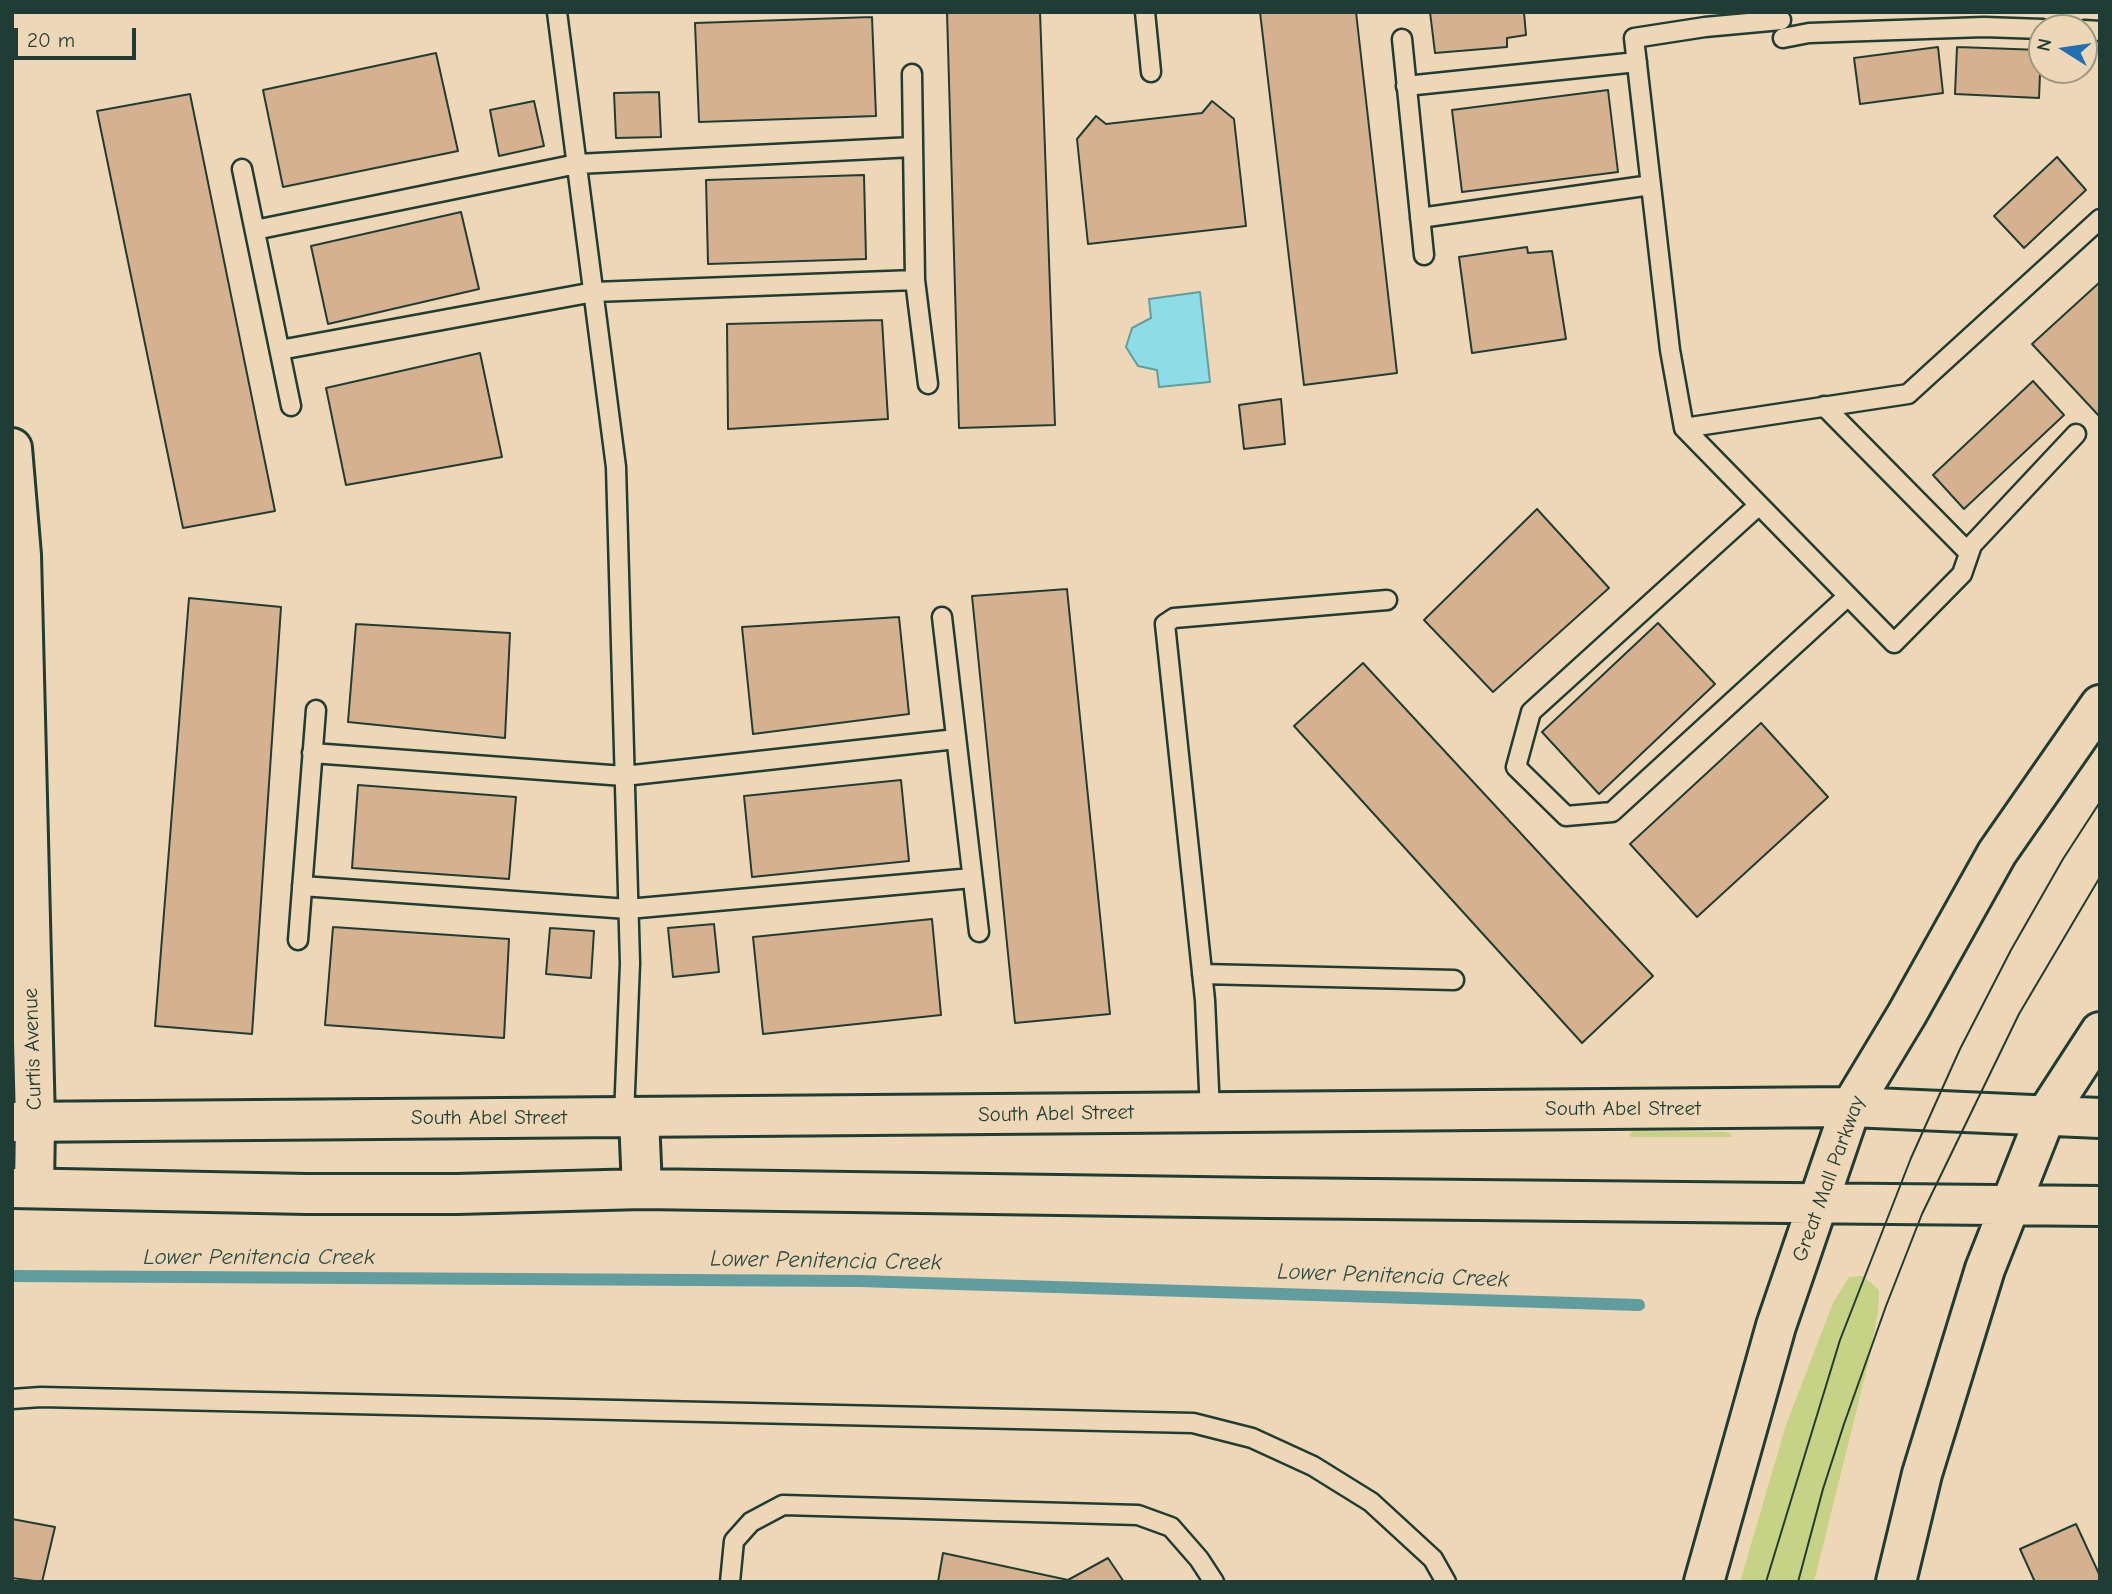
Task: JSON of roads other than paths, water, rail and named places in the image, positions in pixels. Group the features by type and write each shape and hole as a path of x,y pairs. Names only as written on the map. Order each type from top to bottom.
{"main road":[{"name":"Curtis Avenue","path":"12,448 15,533 21,555 23,1188"},
{"name":"Great Mall Parkway","path":"1704,1582 1776,1326 1851,1107 1907,1014 1997,853 2100,705"},
{"path":"1896,1582 1922,1474 1965,1330 2009,1204 2046,1115 2100,1032"},
{"name":"South Abel Street","path":"24,1122 1851,1107 2100,1118"},
{"path":"632,1117 642,1189"},
{"path":"23,1188 307,1194 457,1194 642,1189 2100,1206"}],"lane":[{"path":"557,12 616,467 632,1117"},
{"path":"1144,12 1151,72"},
{"path":"2028,29 1984,27 1809,33 1704,20 1634,38 1670,350 1684,428 1894,643 1962,574 1972,545 2076,434"},
{"path":"1402,39 1424,255"},
{"path":"1406,86 1637,62"},
{"path":"912,74 915,280 928,384"},
{"path":"255,230 577,164 913,147"},
{"path":"242,169 292,406"},
{"path":"1420,218 1651,186"},
{"path":"1684,428 1908,394 2100,219"},
{"path":"280,350 594,292 915,280"},
{"path":"1824,406 1969,553"},
{"path":"1759,505 1531,712 1517,766 1566,816 1612,812 1848,596"},
{"path":"1210,1112 1202,974 1164,624 1174,618 1387,600"},
{"path":"942,617 979,932"},
{"path":"298,940 316,710"},
{"path":"312,753 624,776 956,739"},
{"path":"302,886 628,909 972,878"},
{"path":"1202,974 1454,980"},
{"path":"12,1399 68,1397 1193,1423 1252,1438 1313,1465 1371,1502 1433,1559 1446,1582"},
{"path":"730,1582 734,1541 751,1522 783,1505 1138,1516 1171,1527 1199,1559 1214,1582"}],"water":[{"path":"1200,292 1210,382 1159,387 1157,370 1138,366 1126,347 1132,328 1151,318 1149,299"}],"waterway":[{"name":"Lower Penitencia Creek","path":"12,1276 859,1281 1639,1305"}],"tram line":[{"path":"1766,1582 1840,1340 1911,1158 1960,1049 2011,950 2063,859 2100,802"},
{"path":"1798,1582 1844,1424 1922,1214 2019,1014 2100,877"}]}
